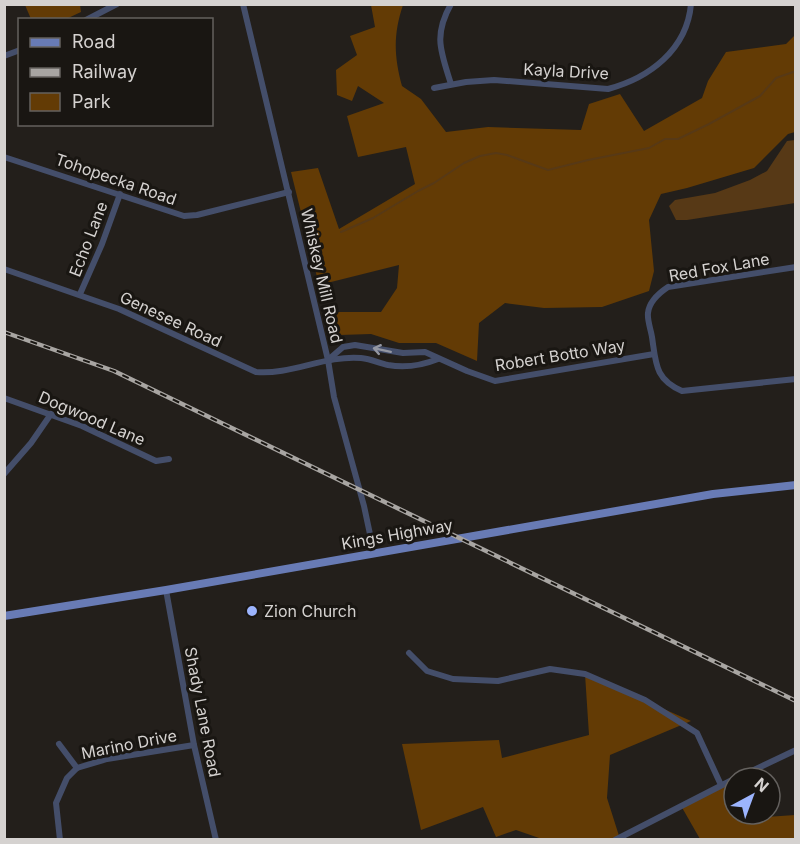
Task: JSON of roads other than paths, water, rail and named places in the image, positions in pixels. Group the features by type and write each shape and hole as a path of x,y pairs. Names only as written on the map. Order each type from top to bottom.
{"main road":[{"name":"Kings Highway","path":"4,616 166,590 712,494 795,485"}],"street":[{"path":"90,18 117,4"},
{"name":"Whiskey Mill Road","path":"243,4 328,360 334,397 364,506 374,553"},
{"path":"451,4 440,30 440,48 451,84"},
{"name":"Kayla Drive","path":"434,88 494,80 608,89 622,86 654,69 672,51 690,18 691,4"},
{"name":"Tohopecka Road","path":"4,157 178,215 189,216 289,192"},
{"name":"Echo Lane","path":"80,294 102,244 120,194"},
{"name":"Red Fox Lane","path":"795,267 668,287 656,297 648,313 654,354 660,375 668,385 682,391 795,379"},
{"name":"Genesee Road","path":"4,269 119,309 256,372 268,373 328,360"},
{"name":"Robert Botto Way","path":"328,360 343,347 355,345 403,353 425,352 495,381 654,354"},
{"path":"328,360 360,358 397,366 421,364 438,359"},
{"name":"Dogwood Lane","path":"4,398 110,438 156,461 169,459"},
{"path":"4,474 31,443 51,414"},
{"name":"Shady Lane Road","path":"166,590 194,745 216,840"},
{"path":"410,653 427,671 453,679 498,681 550,669 585,674 645,700 697,733 721,785 615,840"},
{"path":"59,744 77,768"},
{"name":"Marino Drive","path":"60,840 56,803 67,778 77,768 107,759 194,745"},
{"path":"762,766 795,750"}],"waterway":[{"path":"341,232 373,218 464,163 480,156 496,153 507,155 548,170 649,148 665,139 678,139 709,124 760,96 776,78 796,71"}],"railway":[{"path":"4,332 114,371 796,701"}],"place":[{"name":"Zion Church","path":"252,611"}]}
